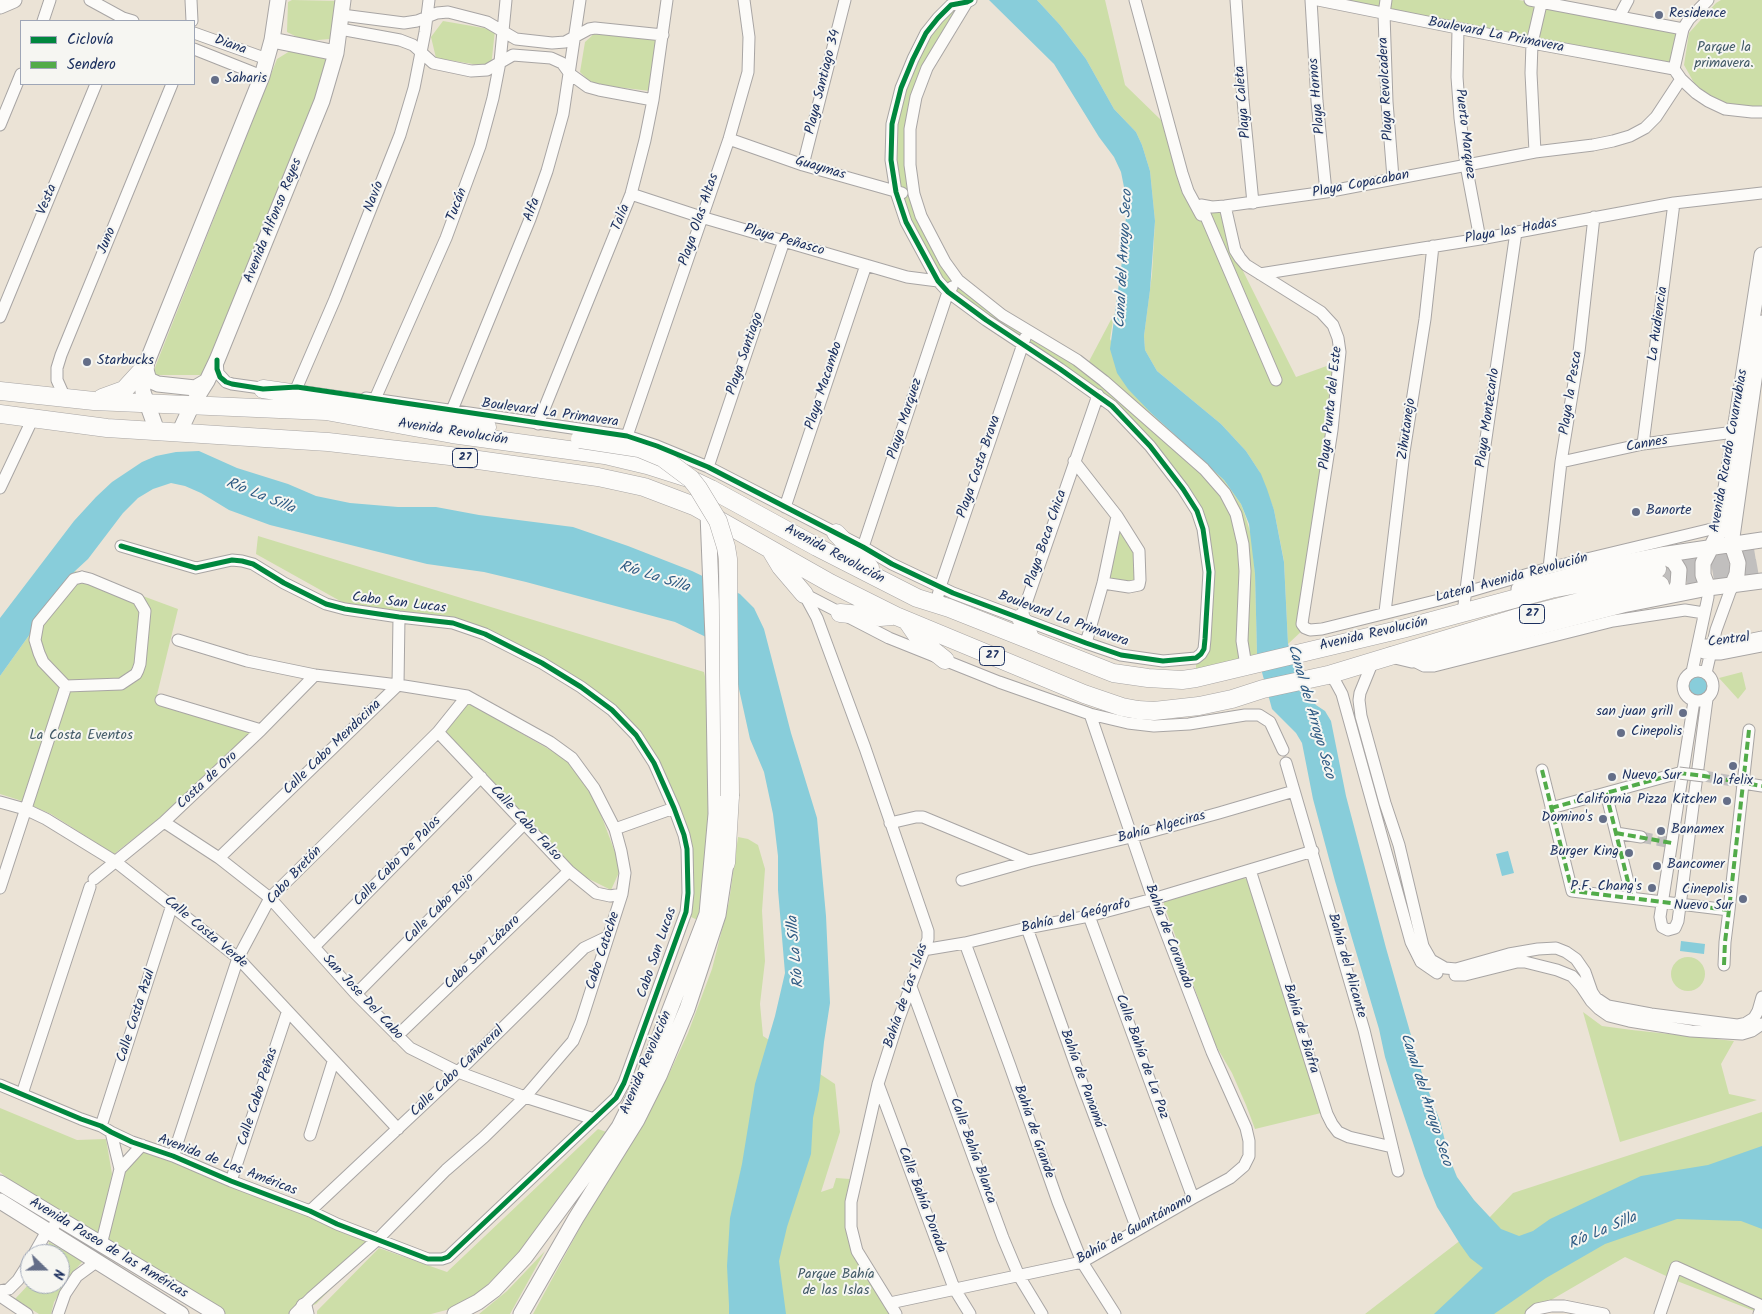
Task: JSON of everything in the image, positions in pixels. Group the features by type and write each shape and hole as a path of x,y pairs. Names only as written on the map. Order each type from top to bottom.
{"main road":[{"path":"0,6 14,0"},
{"path":"158,431 146,403 142,382 145,367 262,76 272,40 278,0"},
{"name":"Avenida Alfonso Reyes","path":"179,433 217,360 319,109 336,53 342,15"},
{"path":"272,40 336,53"},
{"name":"Avenida Ricardo Covarrubias","path":"1732,586 1737,574 1738,563 1732,545 1740,431 1761,263"},
{"name":"Avenida Ricardo Covarrubias","path":"1708,588 1703,569 1705,557 1712,547 1720,527 1762,323"},
{"path":"145,367 149,380 158,384 195,388 207,381"},
{"path":"94,401 124,390 145,367"},
{"path":"263,389 360,404 377,404 491,428 632,447 663,458 691,479 718,521 728,559 730,796 726,863"},
{"name":"Avenida Revolución","path":"0,391 94,401 326,411 452,434 605,455 647,465 696,482 882,581 918,598 946,601 1072,658 1113,673 1141,678 1172,680 1196,678 1552,589 1661,576"},
{"path":"326,411 335,407 377,404"},
{"name":"Avenida Revolución","path":"0,414 107,428 328,442 450,456 629,483 658,491 708,514 735,533 771,550 839,588 901,618 1091,697 1138,710 1154,711 1199,706 1232,699 1263,689 1324,675 1516,618 1583,601 1661,576"},
{"path":"708,514 720,509 763,525 778,525"},
{"name":"Avenida Revolución","path":"455,1314 478,1302 494,1290 525,1257 619,1127 644,1077 707,914 716,814 708,514"},
{"path":"1734,521 1743,533 1761,540"},
{"path":"709,562 735,533"},
{"path":"836,533 882,581"},
{"path":"1390,656 1412,660 1581,615 1661,576 1712,547 1761,540"},
{"path":"771,550 781,567 804,594"},
{"path":"1519,577 1620,563 1708,588 1762,581"},
{"path":"1410,626 1465,598 1549,574"},
{"path":"840,614 901,618 920,640 945,660"},
{"path":"1021,618 1031,640"},
{"path":"1119,721 1154,711"},
{"name":"Avenida Revolución","path":"520,1314 576,1218 637,1120 659,1076 686,1010 718,915 726,863 716,814"},
{"name":"Avenida Paseo de las Américas","path":"0,1183 217,1314"},
{"name":"Avenida Paseo de las Américas","path":"0,1201 181,1314"}],"street":[{"path":"43,20 50,0"},
{"path":"90,0 126,20"},
{"path":"191,0 192,20"},
{"name":"Navío","path":"297,387 400,134 414,88 428,16 429,0"},
{"name":"Tucán","path":"377,404 446,238 486,123 500,62 506,0"},
{"name":"Alfa","path":"452,410 530,219 547,171 563,114 580,0"},
{"name":"Talía","path":"538,424 631,194 653,100 667,0"},
{"name":"Playa Olas Altas","path":"627,436 729,139 748,72 749,37 744,0"},
{"name":"Playa Santiago 34","path":"803,165 845,0"},
{"name":"Playa Copacaban","path":"1135,0 1188,191 1194,200 1276,380 1201,205 1212,207 1254,203 1326,192 1535,152 1593,145 1630,136 1645,128 1656,117 1681,79"},
{"name":"Playa Caleta","path":"1236,0 1242,100 1254,203"},
{"name":"Playa Hornos","path":"1311,0 1317,101 1326,192"},
{"name":"Boulevard La Primavera","path":"1318,0 1458,29 1674,69"},
{"name":"Playa Revolcadera","path":"1386,0 1384,14 1387,102 1393,178"},
{"path":"1619,17 1628,0"},
{"path":"1708,0 1694,13 1683,30 1674,69 1681,79 1696,93 1725,109 1762,112"},
{"path":"958,16 949,3 969,1"},
{"path":"969,1 927,68 916,97 910,129 910,165 914,194 921,216 945,262 958,280 996,310 1028,332 1077,360 1104,381 1204,469 1225,493 1236,514 1243,544 1245,571 1242,641 1252,664"},
{"path":"1535,152 1531,73 1532,43 1538,1 1683,30"},
{"name":"Boulevard La Primavera","path":"217,360 218,373 226,382 232,384 263,389 297,387 377,404 452,410 627,436 708,467 863,546 892,564 940,587 946,601 1021,618 1086,643 1121,654 1153,660 1174,661 1196,658 1204,649 1209,572 1203,529 1197,511 1183,489 1150,446 1112,406 1060,368 948,292 938,281 906,222 896,192 891,160 892,124 901,88 912,59 926,33 949,3"},
{"path":"342,15 404,23 448,12 487,22 520,40 552,43 565,42 589,29 595,28 663,35"},
{"path":"342,15 413,45 421,54 440,66 471,71 486,70 513,55 551,58 562,63 570,74 580,82 599,90 653,100"},
{"name":"Puerto Marquez","path":"1458,29 1457,77 1466,165 1480,239"},
{"name":"Diana","path":"195,32 267,59"},
{"name":"Diana","path":"195,49 262,76"},
{"path":"0,125 20,76"},
{"name":"Vesta","path":"0,317 96,85"},
{"name":"Juno","path":"65,398 57,380 57,368 61,356 172,85"},
{"name":"Guaymas","path":"729,139 803,165 896,192 914,194"},
{"name":"Playa las Hadas","path":"1260,274 1480,239 1674,203 1762,193"},
{"name":"Playa Peñasco","path":"631,194 701,217 908,277 938,281"},
{"name":"La Audiencia","path":"1643,444 1674,203"},
{"name":"Playa Punta del Este","path":"1225,206 1235,250 1246,265 1321,312 1333,325 1338,338 1340,352 1332,430 1302,624 1305,628"},
{"name":"Playa la Pesca","path":"1549,574 1561,462 1578,352 1594,217"},
{"name":"Playa Montecarlo","path":"1465,598 1516,232"},
{"name":"Playa Santiago","path":"708,467 784,241"},
{"name":"Zihutanejo","path":"1385,612 1404,452 1425,319 1433,246"},
{"name":"Playa Macambo","path":"785,507 866,265"},
{"path":"948,292 958,280"},
{"name":"Playa Marquez","path":"863,546 948,292"},
{"name":"Playa Costa Brava","path":"946,601 940,587 1022,344 1028,332"},
{"name":"Playa Boca Chica","path":"1021,618 1098,395"},
{"path":"0,488 34,418"},
{"name":"Cannes","path":"1561,462 1643,444 1740,431"},
{"path":"1074,461 1117,516 1137,547 1139,585 1129,587 1103,583"},
{"path":"1086,643 1103,583 1117,516"},
{"name":"Lateral Avenida Revolución","path":"1549,574 1720,527"},
{"name":"Cabo San Lucas","path":"121,546 196,568 232,560 242,561 253,564 284,583 326,604 344,609 454,623 485,634 542,663 581,687 612,710 636,735 654,763 684,835 687,849 688,893 686,912 624,1083 616,1098 448,1257"},
{"name":"Lateral Avenida Revolución","path":"1305,628 1310,630 1322,629 1436,600 1465,598 1519,577"},
{"path":"74,579 90,579 138,599 146,615 140,664 136,674 121,684 66,686 43,662 35,640 38,623 74,579"},
{"name":"Avenida Ricardo Covarrubias","path":"1706,673 1719,621 1732,586"},
{"name":"Avenida Ricardo Covarrubias","path":"1692,672 1708,597 1708,588"},
{"path":"804,594 889,638 999,682 1090,714 1119,721 1160,726 1189,724 1245,715 1259,716 1270,722 1283,750"},
{"name":"Bahía de Las Islas","path":"804,594 817,618 865,748 928,931 928,939 910,984 878,1084 851,1202 852,1227 857,1251 896,1314"},
{"path":"1412,660 1424,666 1434,666 1613,621 1685,610 1704,613"},
{"path":"398,685 399,617"},
{"name":"Central","path":"1696,649 1712,649 1762,637"},
{"name":"Cabo Catoche","path":"178,640 247,661 315,675 467,696 550,742 572,758 594,788 615,829 622,851 625,873 622,894 582,1022 573,1041 525,1097 484,1137 446,1170 378,1239 311,1298 302,1311"},
{"name":"Central","path":"1712,649 1720,654 1762,646"},
{"path":"1373,661 1360,693 1361,716 1399,845 1423,946 1431,960 1445,968 1456,969 1509,954 1556,948 1566,952 1576,960 1585,972 1596,998 1608,1006 1742,1034 1752,1031 1762,1024"},
{"path":"1694,701 1662,901 1660,924 1668,930 1673,930 1676,926 1707,699 1713,691 1713,684 1706,673 1692,672 1685,679 1683,687 1685,694 1694,701 1707,699"},
{"name":"Costa de Oro","path":"22,1094 92,883 164,822 261,730 315,675"},
{"path":"1324,675 1335,680 1342,694 1406,926 1421,962 1435,972 1444,975 1465,975 1518,962 1548,968 1572,976 1591,1001 1609,1016 1629,1022 1704,1026 1737,1025 1746,1023 1754,1018 1762,996"},
{"name":"Calle Cabo Mendocina","path":"219,858 398,685"},
{"path":"0,888 66,686"},
{"name":"Cabo Bretón","path":"173,1156 238,958 270,898 438,732 467,696"},
{"path":"161,700 261,730"},
{"name":"Bahía de Coronado","path":"1090,714 1153,899 1212,1052 1246,1128 1249,1141 1249,1156"},
{"path":"1724,964 1724,942 1749,730"},
{"name":"Calle Cabo Falso","path":"438,732 569,871 596,893 610,896 622,894"},
{"name":"Bahía del Alicante","path":"1286,763 1364,1030 1398,1170"},
{"path":"1542,770 1572,891 1729,910"},
{"path":"1552,808 1680,773 1704,776"},
{"name":"Calle Cabo De Palos","path":"314,947 481,777"},
{"path":"1743,783 1762,786"},
{"name":"Bahía Algeciras","path":"962,880 1029,861 1131,837 1294,791"},
{"path":"1606,793 1632,898"},
{"name":"Calle Costa Verde","path":"0,802 25,809 46,819 116,862 238,958 398,1130"},
{"path":"615,829 674,808"},
{"path":"890,823 923,817 1029,861"},
{"name":"San Jose Del Cabo","path":"164,822 219,858 270,898 356,994 410,1048 458,1072 525,1097 594,1118"},
{"name":"Calle Cabo Rojo","path":"356,994 524,824"},
{"path":"1616,833 1640,837"},
{"name":"Bahía del Geógrafo","path":"923,950 965,943 1089,916 1153,899 1313,851"},
{"name":"Bahía de Biafra","path":"1250,870 1327,1114 1332,1124 1338,1132 1349,1137 1392,1147"},
{"name":"Cabo San Lázaro","path":"397,1036 569,871"},
{"name":"Calle Costa Azul","path":"101,1126 172,905"},
{"name":"Calle Bahía de La Paz","path":"1089,916 1193,1198"},
{"name":"Bahía de Panamá","path":"1027,928 1082,1083 1137,1229"},
{"name":"Calle Cabo Cañaveral","path":"310,1211 398,1130 584,948 607,937"},
{"name":"Bahía de Grande","path":"965,943 1058,1202 1082,1262 1115,1314"},
{"name":"Calle Bahía Blanca","path":"910,984 1019,1276 1042,1314"},
{"name":"Calle Cabo Peñas","path":"231,1181 287,1012"},
{"path":"310,1135 333,1062"},
{"name":"Calle Bahía Dorada","path":"878,1084 954,1288 970,1314"},
{"name":"Avenida de Las Américas","path":"0,1085 101,1126 142,1145 428,1260 448,1257"},
{"path":"101,1245 120,1169 111,1132"},
{"path":"120,1169 142,1145"},
{"name":"Bahía de Guantánamo","path":"890,1303 1082,1262 1137,1229 1230,1178 1244,1166 1249,1156"},
{"path":"40,1244 47,1231 61,1220"},
{"path":"58,1314 65,1294 77,1276 96,1262"},
{"path":"1660,1314 1676,1267 1762,1306 1759,1314"},
{"path":"0,1291 10,1289 20,1277"},
{"path":"0,1296 26,1314"},
{"path":"1536,1311 1564,1306 1604,1314"}],"green space":[{"path":"292,0 338,1 330,39 305,41 287,32 288,2"},
{"path":"948,0 970,0 951,5"},
{"path":"1037,0 1105,0 1125,85 1162,121 1179,179 1189,201 1223,209 1242,269 1296,377 1335,363 1305,628 1288,644 1284,561 1274,510 1259,471 1246,451 1221,424 1157,371 1145,350 1144,336 1152,274 1155,221 1150,171 1142,145 1136,132 1114,109 1086,59 1060,25"},
{"path":"1326,0 1519,0 1674,31 1678,36 1672,64"},
{"name":"Parque la primavera.","path":"1721,0 1762,0 1762,108 1724,106 1697,88 1684,65 1689,33 1716,3"},
{"path":"951,5 958,16 916,97 914,194 958,280 1086,367 1114,314 1110,339 1142,402 1151,413 1224,480 1241,504 1252,538 1259,663 1196,678 1196,658 1201,654 1208,594 1197,511 1112,406 948,292 896,192 892,124 913,59"},
{"path":"443,21 495,30 491,67 436,58 431,37"},
{"path":"596,32 659,40 650,91 592,84 580,72 585,42"},
{"path":"290,51 325,55 328,81 209,375 152,375 277,59"},
{"path":"1117,516 1131,537 1139,585 1103,583"},
{"path":"258,536 704,672 714,718 706,924 691,917 689,844 657,763 614,707 469,625 342,602 256,554"},
{"name":"La Costa Eventos","path":"75,571 178,609 155,703 255,731 162,816 114,854 51,814 0,794 0,676"},
{"path":"1742,672 1746,689 1738,699 1719,678"},
{"path":"468,703 566,759 592,791 621,868 611,890 573,871 441,733"},
{"name":"Parque Bahía de las Islas","path":"738,837 748,839 758,845 765,869 762,911 765,961 760,1004 763,1036 835,1084 840,1132 821,1192 833,1188 836,1178 850,1179 846,1198 846,1222 859,1263 889,1314 533,1314 582,1224 668,1076 688,1033 712,969 729,902"},
{"path":"1241,878 1248,880 1321,1113 1255,1129 1232,1073 1215,1044 1164,905 1166,900"},
{"path":"1688,957 1695,958 1700,962 1704,967 1704,981 1700,986 1695,990 1688,991 1681,990 1676,986 1672,981 1671,974 1672,967 1676,962 1681,958"},
{"path":"1583,1012 1602,1026 1734,1041 1721,1064 1729,1094 1757,1100 1620,1142"},
{"path":"0,1108 77,1140 106,1139 112,1174 99,1241 46,1210 0,1172"},
{"path":"1762,1112 1762,1314 1677,1281 1625,1257 1527,1314 1365,1314 1488,1219 1513,1193"},
{"path":"598,1129 612,1134 567,1195 513,1259 479,1293 458,1307 431,1314 317,1314 317,1311 379,1248 447,1272"},
{"path":"131,1143 378,1241 316,1304 306,1308 301,1314 213,1314 102,1247"},
{"path":"545,1251 510,1314 479,1314 507,1291"},
{"path":"70,1254 83,1261 70,1277"},
{"path":"20,1294 59,1294 54,1302 51,1314 39,1314 15,1299"}],"water":[{"path":"989,0 1037,0 1060,25 1086,59 1114,109 1136,132 1142,145 1150,171 1155,221 1150,290 1144,336 1145,350 1157,371 1221,424 1246,451 1261,474 1267,489 1274,510 1284,562 1288,644 1308,696 1325,711 1331,721 1346,796 1386,948 1423,1077 1440,1121 1449,1157 1457,1177 1474,1200 1501,1229 1519,1236 1533,1231 1550,1219 1641,1176 1708,1165 1762,1146 1762,1229 1741,1221 1677,1219 1605,1244 1546,1278 1494,1314 1434,1314 1483,1268 1470,1258 1460,1244 1437,1207 1424,1176 1385,1057 1379,1029 1335,881 1313,799 1302,743 1296,733 1272,709 1257,654 1255,574 1249,524 1241,504 1224,480 1151,413 1128,389 1117,373 1110,349 1122,261 1127,202 1121,172 1114,157 1099,137 1054,64"},
{"name":"Río La Silla","path":"199,451 237,468 288,484 316,496 350,503 398,507 436,507 479,515 573,527 692,571 740,594 754,608 764,629 791,733 817,818 826,916 830,1003 819,1090 813,1118 811,1154 787,1227 779,1261 786,1314 729,1314 727,1266 730,1218 742,1164 755,1084 775,1016 785,973 778,890 778,856 773,814 764,772 750,739 737,680 706,637 675,622 526,582 484,572 427,564 270,525 229,510 201,493 185,486 171,483 153,489 138,498 123,513 88,559 75,571 0,676 0,618 74,521 112,482 142,462 156,456 176,452"},
{"path":"1699,675 1707,679 1711,687 1707,695 1699,699 1691,695 1687,687 1691,679"},
{"path":"1508,851 1514,873 1502,876 1496,854"},
{"path":"1681,941 1705,944 1704,954 1680,951"}],"tunnel":[{"path":"1657,569 1762,552"},
{"path":"1660,585 1762,567"},
{"path":"1704,776 1743,783"},
{"path":"1641,837 1672,843"}],"marked path":[{"path":"1542,770 1572,891 1729,910 1749,730"},
{"path":"1551,808 1679,773 1762,786"},
{"path":"1606,793 1632,898"},
{"path":"1616,833 1672,843"},
{"path":"1724,965 1729,910"}],"cycle path":[{"path":"217,360 217,369 220,377 232,384 263,389 297,387 627,436 708,467 863,547 892,564 953,593 1121,655 1163,661 1196,658 1204,649 1209,572 1203,529 1197,511 1183,489 1150,446 1112,406 948,292 938,281 906,222 896,192 891,160 892,124 901,88 926,33 951,5 971,0"},
{"path":"0,1085 101,1126 132,1142 173,1156 231,1181 310,1211 337,1224 428,1259 442,1259 448,1257 616,1098 624,1083 686,912 688,893 687,849 684,835 654,763 636,735 612,710 581,687 542,663 485,634 453,623 345,609 326,604 284,583 253,564 242,561 232,560 196,568 121,546"}],"place":[{"name":"Residence","path":"1659,15"},
{"name":"Saharis","path":"215,80"},
{"name":"Starbucks","path":"87,362"},
{"name":"Banorte","path":"1636,512"},
{"name":"san juan grill","path":"1683,713"},
{"name":"Cinepolis","path":"1621,733"},
{"name":"la felix","path":"1733,766"},
{"name":"Nuevo Sur","path":"1612,777"},
{"name":"California Pizza Kitchen","path":"1727,801"},
{"name":"Domino's","path":"1603,819"},
{"name":"Banamex","path":"1661,831"},
{"name":"Burger King","path":"1629,853"},
{"name":"Bancomer","path":"1657,866"},
{"name":"P.F. Chang's","path":"1652,888"},
{"name":"Cinepolis Nuevo Sur","path":"1743,899"}],"water label":[{"name":"Canal del Arroyo Seco","path":"1125,259"},
{"name":"Canal del Arroyo Seco","path":"1310,712"},
{"name":"Canal del Arroyo Seco","path":"1425,1100"}]}
